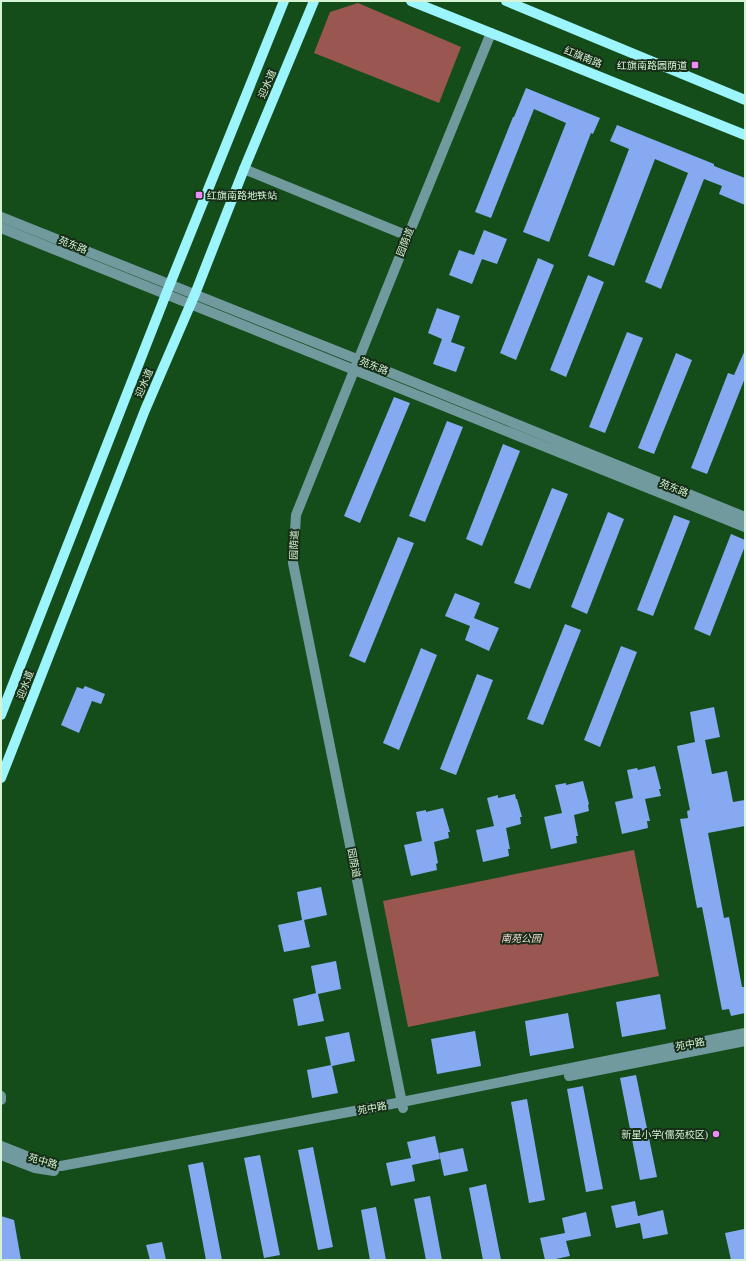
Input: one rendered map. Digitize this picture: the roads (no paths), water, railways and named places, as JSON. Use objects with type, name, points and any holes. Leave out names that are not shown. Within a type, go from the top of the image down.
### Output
[{"type":"main road","name":"迎水道","points":[[1,715],[166,294],[284,1]]},
{"type":"main road","name":"迎水道","points":[[1,778],[4,759],[145,410],[195,294],[244,169],[314,1]]},
{"type":"main road","name":"红旗南路","points":[[411,1],[745,135]]},
{"type":"main road","points":[[506,1],[745,100]]},
{"type":"street","name":"园荫道","points":[[403,1105],[293,563],[296,515],[491,33]]},
{"type":"street","points":[[244,169],[408,236]]},
{"type":"street","name":"苑东路","points":[[1,217],[359,360],[745,517]]},
{"type":"street","name":"苑东路","points":[[1,228],[745,527]]},
{"type":"street","name":"苑中路","points":[[1,1155],[35,1168],[47,1171],[62,1172],[403,1105],[745,1033]]},
{"type":"street","name":"苑中路","points":[[1,1146],[51,1166],[61,1166],[403,1105],[745,1041]]},
{"type":"place","name":"红旗南路园荫道","points":[[695,65]]},
{"type":"place","name":"红旗南路地铁站","points":[[199,195]]},
{"type":"place","name":"新星小学(儒苑校区)","points":[[716,1134]]},
{"type":"park label","name":"南苑公园","points":[[521,938]]}]
